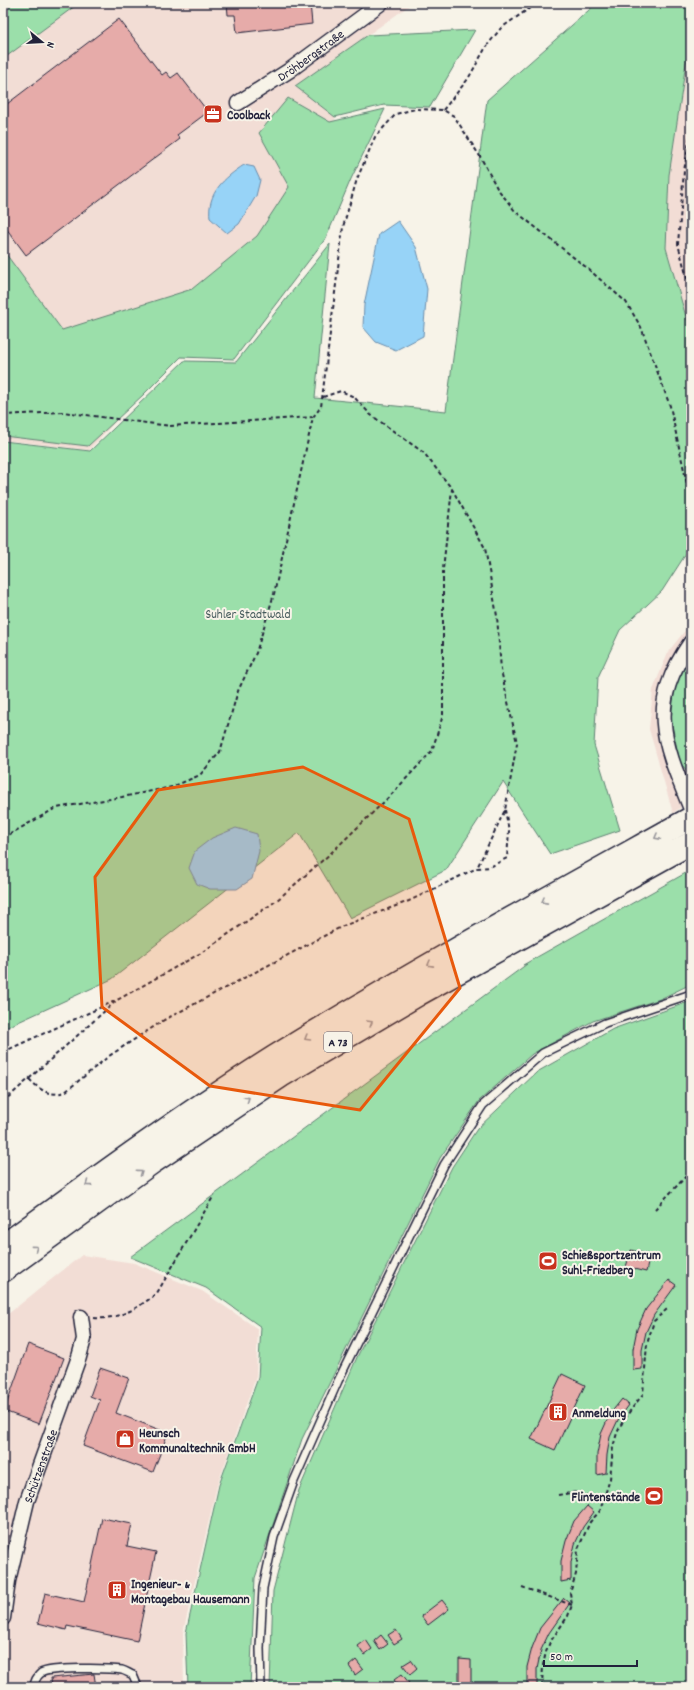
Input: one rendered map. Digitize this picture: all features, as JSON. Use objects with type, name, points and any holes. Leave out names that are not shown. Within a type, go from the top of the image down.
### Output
[{"type":"highway","name":"A 73","points":[[3,1246],[143,1145],[273,1058],[412,974],[691,818]]},
{"type":"highway","name":"A 73","points":[[3,1271],[153,1162],[281,1076],[419,994],[691,843]]},
{"type":"street","name":"Dröhbergstraße","points":[[238,103],[290,70],[381,3]]},
{"type":"street","points":[[691,642],[679,660],[671,676],[665,695],[663,713],[664,733],[674,768],[691,809]]},
{"type":"street","name":"Schützenstraße","points":[[3,1618],[8,1581],[28,1501],[81,1351],[84,1339],[81,1316]]},
{"type":"lane","points":[[261,1687],[260,1648],[263,1588],[274,1537],[294,1481],[338,1381],[444,1164],[483,1105],[543,1053],[605,1024],[691,994]]},
{"type":"lane","points":[[34,1687],[34,1682],[40,1674],[50,1670],[111,1669],[124,1671],[134,1675],[138,1687]]},
{"type":"path","points":[[443,110],[468,79],[486,47],[501,28],[537,3]]},
{"type":"path","points":[[3,838],[56,808],[122,798],[172,787],[200,775],[220,752],[238,691],[256,653],[274,594],[313,417],[321,408],[343,227],[357,179],[375,137],[396,114],[415,109],[443,110],[454,116],[481,158],[497,188],[515,211],[587,268],[626,302],[641,326],[670,406],[691,502]]},
{"type":"path","points":[[691,130],[684,171],[678,244],[691,293]]},
{"type":"path","points":[[323,398],[342,391],[354,397],[371,415],[424,453],[452,488],[485,548],[497,616],[501,670],[517,743],[504,810],[478,868]]},
{"type":"path","points":[[3,415],[63,412],[170,426],[313,417]]},
{"type":"path","points":[[3,1052],[119,999],[201,953],[276,901],[331,853],[389,797],[432,751],[443,716],[443,569],[452,488]]},
{"type":"path","points":[[29,1079],[45,1092],[58,1094],[65,1092],[119,1049],[164,1020],[343,926],[409,901],[478,868],[490,867],[507,858],[509,831],[504,810]]},
{"type":"path","points":[[3,1102],[119,999]]},
{"type":"path","points":[[654,1209],[691,1171]]},
{"type":"path","points":[[81,1316],[103,1318],[125,1313],[143,1305],[157,1293],[213,1197]]},
{"type":"path","points":[[542,1687],[543,1665],[546,1652],[550,1642],[568,1616],[572,1605],[570,1594],[576,1574],[578,1549],[586,1529],[600,1511],[610,1479],[613,1447],[617,1433],[624,1418],[643,1394],[647,1344],[654,1321],[667,1309]]},
{"type":"path","points":[[558,1495],[577,1492],[603,1501]]},
{"type":"path","points":[[522,1587],[572,1605]]},
{"type":"highlighted area","points":[[303,767],[409,819],[460,988],[360,1110],[210,1086],[102,1007],[95,877],[158,790]]},
{"type":"shaded area","points":[[3,3],[413,3],[296,86],[335,117],[330,192],[89,450],[3,440]]},
{"type":"shaded area","points":[[691,46],[691,323],[687,320],[666,248],[669,175],[686,63]]},
{"type":"shaded area","points":[[691,623],[691,800],[673,813],[649,729],[653,690],[668,652]]},
{"type":"shaded area","points":[[82,1255],[134,1263],[202,1291],[258,1329],[256,1377],[217,1486],[183,1633],[184,1687],[3,1687],[3,1318]]},
{"type":"green space","points":[[3,3],[79,3],[3,59]]},
{"type":"green space","name":"Suhler Stadtwald","points":[[597,3],[691,3],[691,46],[686,63],[669,175],[666,248],[687,320],[691,323],[691,546],[662,591],[620,630],[598,677],[594,745],[620,830],[550,854],[503,782],[446,870],[350,918],[299,833],[112,979],[3,1029],[3,441],[90,451],[184,361],[236,362],[330,244],[315,398],[446,411],[487,100]]},
{"type":"green space","points":[[475,30],[430,107],[384,105],[335,117],[295,86],[368,35]]},
{"type":"green space","points":[[288,98],[330,122],[385,109],[351,179],[326,238],[234,359],[181,357],[88,446],[3,436],[3,250],[62,330],[192,289],[257,236],[289,187],[259,133]]},
{"type":"green space","points":[[691,653],[691,775],[680,763],[671,720],[675,684]]},
{"type":"green space","points":[[691,870],[691,984],[660,999],[593,1021],[532,1054],[479,1101],[440,1158],[302,1439],[255,1578],[250,1687],[188,1687],[186,1633],[219,1485],[258,1378],[261,1327],[206,1288],[130,1257],[527,964],[523,965]]},
{"type":"green space","name":"Schießsportzentrum Suhl-Friedberg","points":[[691,1001],[691,1687],[270,1687],[273,1591],[299,1490],[358,1355],[452,1167],[477,1129],[537,1072],[613,1029]]},
{"type":"water","points":[[244,165],[254,167],[260,180],[256,196],[239,224],[227,233],[210,218],[211,201],[218,187],[230,175]]},
{"type":"water","points":[[398,221],[416,247],[427,289],[423,336],[396,350],[376,342],[363,327],[364,305],[379,234]]},
{"type":"water","points":[[236,828],[257,834],[259,851],[252,879],[237,889],[210,889],[197,884],[189,868],[195,851],[212,838]]},
{"type":"building","points":[[227,3],[310,3],[312,24],[237,33],[235,15],[228,15]]},
{"type":"building","points":[[119,19],[162,75],[166,72],[171,78],[178,73],[208,112],[177,135],[180,139],[26,255],[3,224],[3,107]]},
{"type":"building","points":[[631,1250],[650,1255],[646,1272],[626,1267]]},
{"type":"building","points":[[669,1280],[676,1285],[654,1315],[646,1332],[642,1350],[642,1369],[633,1370],[633,1349],[637,1329],[646,1309]]},
{"type":"building","points":[[28,1344],[64,1358],[39,1424],[4,1411]]},
{"type":"building","name":"Heunsch Kommunaltechnik GmbH","points":[[100,1368],[129,1378],[116,1413],[168,1433],[153,1472],[83,1446],[100,1400],[90,1396]]},
{"type":"building","name":"Anmeldung","points":[[562,1374],[585,1385],[555,1450],[531,1439]]},
{"type":"building","points":[[622,1399],[629,1405],[618,1420],[610,1437],[606,1473],[597,1475],[597,1454],[601,1434],[610,1414]]},
{"type":"building","points":[[587,1506],[594,1512],[583,1527],[575,1544],[571,1562],[571,1580],[561,1582],[561,1561],[566,1541],[574,1521]]},
{"type":"building","name":"Ingenieur- & Montagebau Hausemann","points":[[102,1518],[132,1524],[127,1546],[156,1552],[137,1641],[67,1626],[66,1630],[38,1623],[45,1593],[84,1602]]},
{"type":"building","points":[[564,1598],[570,1603],[549,1633],[541,1650],[537,1669],[537,1687],[527,1687],[527,1667],[532,1648],[540,1628]]},
{"type":"building","points":[[442,1600],[449,1609],[428,1625],[421,1616]]},
{"type":"building","points":[[396,1630],[402,1639],[394,1644],[388,1635]]},
{"type":"building","points":[[381,1635],[388,1644],[380,1650],[374,1641]]},
{"type":"building","points":[[366,1640],[372,1649],[364,1655],[358,1646]]},
{"type":"building","points":[[459,1659],[471,1660],[471,1687],[459,1687]]},
{"type":"building","points":[[356,1660],[363,1669],[355,1675],[349,1666]]},
{"type":"building","points":[[411,1660],[417,1668],[410,1674],[403,1665]]},
{"type":"building","points":[[94,1674],[96,1687],[52,1687],[51,1678]]},
{"type":"building","points":[[402,1674],[409,1683],[403,1687],[399,1687],[394,1680]]},
{"type":"place","name":"Coolback","points":[[213,114]]},
{"type":"place","name":"Schießsportzentrum Suhl-Friedberg","points":[[548,1261]]},
{"type":"place","name":"Anmeldung","points":[[558,1412]]},
{"type":"place","name":"Heunsch Kommunaltechnik GmbH","points":[[125,1439]]},
{"type":"place","name":"Flintenstände","points":[[654,1496]]},
{"type":"place","name":"Ingenieur- & Montagebau Hausemann","points":[[117,1590]]}]
